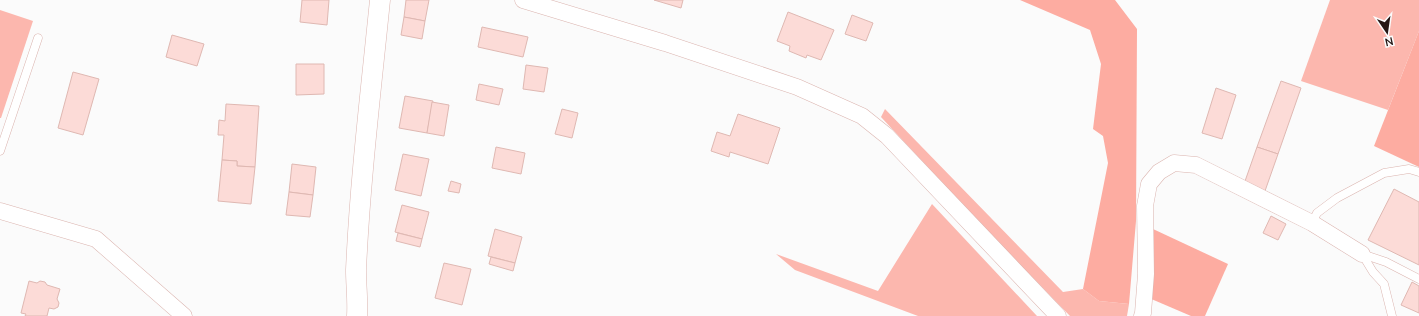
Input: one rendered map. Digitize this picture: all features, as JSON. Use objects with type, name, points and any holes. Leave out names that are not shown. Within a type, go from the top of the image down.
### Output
[{"type":"street","points":[[357,316],[356,272],[360,200],[380,0]]},
{"type":"street","points":[[523,0],[664,43],[797,87],[862,116],[887,136],[1058,316]]},
{"type":"street","points":[[1144,315],[1146,274],[1145,206],[1149,184],[1159,172],[1174,163],[1196,165],[1312,223],[1362,254]]},
{"type":"street","points":[[0,210],[96,240],[184,316]]},
{"type":"lane","points":[[0,151],[38,38]]},
{"type":"lane","points":[[1312,223],[1317,213],[1337,198],[1384,173],[1409,169],[1419,172]]},
{"type":"lane","points":[[1362,254],[1386,262],[1419,279]]},
{"type":"lane","points":[[1362,254],[1373,272],[1384,284],[1392,316]]},
{"type":"shaded area","points":[[1020,0],[1115,0],[1137,29],[1136,221],[1129,304],[1099,301],[1083,289],[1108,163],[1103,136],[1093,129],[1101,64],[1090,30]]},
{"type":"shaded area","points":[[1330,0],[1419,0],[1419,31],[1388,110],[1301,81]]},
{"type":"shaded area","points":[[0,10],[33,21],[1,118],[0,118]]},
{"type":"shaded area","points":[[1419,31],[1419,167],[1374,146]]},
{"type":"shaded area","points":[[885,109],[1063,292],[1083,289],[1099,301],[1129,304],[1127,316],[1070,316],[986,230],[881,117]]},
{"type":"shaded area","points":[[932,204],[1037,316],[918,316],[795,270],[776,254],[878,291]]},
{"type":"shaded area","points":[[1153,229],[1228,264],[1205,316],[1191,316],[1149,298]]},
{"type":"building","points":[[302,0],[329,0],[327,25],[300,22]]},
{"type":"building","points":[[406,0],[429,0],[425,21],[404,17]]},
{"type":"building","points":[[654,0],[683,0],[681,8]]},
{"type":"building","points":[[788,12],[834,30],[821,60],[807,55],[806,58],[789,51],[790,46],[777,41]]},
{"type":"building","points":[[852,15],[873,23],[866,41],[845,34]]},
{"type":"building","points":[[404,17],[425,21],[422,39],[401,35]]},
{"type":"building","points":[[482,27],[528,37],[523,57],[478,47]]},
{"type":"building","points":[[172,35],[204,44],[197,66],[166,57]]},
{"type":"building","points":[[296,64],[324,64],[324,94],[296,95]]},
{"type":"building","points":[[526,65],[548,68],[544,92],[523,89]]},
{"type":"building","points":[[73,72],[99,79],[83,135],[58,128]]},
{"type":"building","points":[[1281,81],[1301,88],[1278,154],[1257,147]]},
{"type":"building","points":[[479,84],[503,89],[499,105],[476,100]]},
{"type":"building","points":[[1216,88],[1236,95],[1222,139],[1202,133]]},
{"type":"building","points":[[405,96],[433,101],[427,133],[399,128]]},
{"type":"building","points":[[432,102],[449,105],[444,136],[427,133]]},
{"type":"building","points":[[226,104],[259,106],[255,167],[237,166],[237,161],[222,160],[224,135],[218,135],[219,120],[225,121]]},
{"type":"building","points":[[562,109],[578,113],[572,138],[555,134]]},
{"type":"building","points":[[738,114],[780,128],[768,164],[730,152],[729,157],[711,151],[717,132],[730,136]]},
{"type":"building","points":[[496,147],[525,153],[521,174],[492,168]]},
{"type":"building","points":[[1257,147],[1278,154],[1265,191],[1244,184]]},
{"type":"building","points":[[403,154],[429,159],[421,196],[395,190]]},
{"type":"building","points":[[222,160],[237,161],[237,166],[255,167],[251,204],[218,201]]},
{"type":"building","points":[[292,164],[316,167],[313,195],[289,192]]},
{"type":"building","points":[[451,181],[461,184],[459,193],[448,191]]},
{"type":"building","points":[[1394,189],[1419,202],[1419,265],[1368,240]]},
{"type":"building","points":[[289,192],[313,195],[310,217],[286,215]]},
{"type":"building","points":[[402,205],[429,212],[422,239],[395,232]]},
{"type":"building","points":[[1271,216],[1286,224],[1278,240],[1263,233]]},
{"type":"building","points":[[495,229],[522,237],[515,263],[488,256]]},
{"type":"building","points":[[398,233],[422,239],[420,247],[396,241]]},
{"type":"building","points":[[491,257],[515,263],[513,271],[489,264]]},
{"type":"building","points":[[444,263],[471,269],[462,305],[435,298]]},
{"type":"building","points":[[29,281],[37,283],[40,281],[45,282],[47,285],[60,289],[57,299],[59,303],[58,307],[54,309],[49,308],[47,316],[25,316],[26,314],[21,313]]},
{"type":"building","points":[[1412,282],[1419,286],[1419,313],[1401,305]]}]
